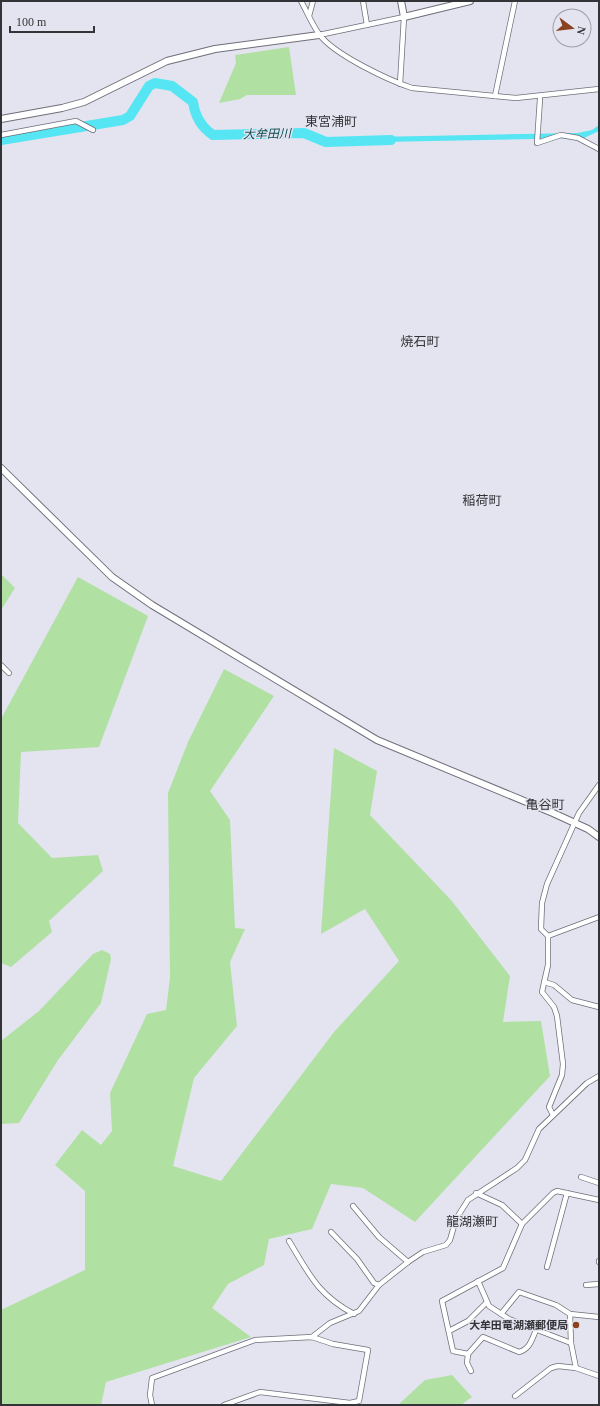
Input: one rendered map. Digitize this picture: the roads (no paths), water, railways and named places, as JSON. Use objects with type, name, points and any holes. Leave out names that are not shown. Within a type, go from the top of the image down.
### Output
[{"type":"street","points":[[301,1],[319,35],[344,56],[400,84],[412,88],[516,98],[599,89]]},
{"type":"street","points":[[309,16],[313,1]]},
{"type":"street","points":[[363,1],[367,25]]},
{"type":"street","points":[[400,84],[404,17],[401,1]]},
{"type":"street","points":[[1,119],[62,108],[84,102],[167,61],[215,49],[319,35],[470,1]]},
{"type":"street","points":[[496,96],[515,1]]},
{"type":"street","points":[[540,99],[537,143],[560,135],[578,138],[599,149]]},
{"type":"street","points":[[1,134],[76,121],[93,130]]},
{"type":"street","points":[[1,468],[112,577],[152,604],[377,740],[575,822],[599,837]]},
{"type":"street","points":[[1,665],[9,673]]},
{"type":"street","points":[[553,1115],[549,1107],[562,1076],[563,1064],[557,1016],[554,1007],[542,992],[548,965],[548,936],[541,929],[542,903],[547,884],[575,822],[599,785]]},
{"type":"street","points":[[548,936],[599,917]]},
{"type":"street","points":[[544,982],[554,985],[572,1000],[599,1007]]},
{"type":"street","points":[[312,1337],[330,1323],[359,1311],[379,1285],[408,1262],[423,1252],[446,1245],[450,1240],[456,1219],[468,1200],[476,1193],[518,1168],[525,1160],[540,1130],[553,1115],[587,1083],[599,1076]]},
{"type":"street","points":[[581,1177],[599,1183]]},
{"type":"street","points":[[468,1354],[453,1351],[442,1301],[503,1268],[522,1224],[553,1193],[557,1191],[599,1200]]},
{"type":"street","points":[[476,1193],[502,1205],[522,1224]]},
{"type":"street","points":[[547,1267],[567,1193]]},
{"type":"street","points":[[352,1206],[379,1237],[408,1262]]},
{"type":"street","points":[[331,1232],[357,1259],[374,1282],[379,1285]]},
{"type":"street","points":[[288,1241],[315,1283],[332,1302],[354,1314]]},
{"type":"street","points":[[478,1281],[486,1303],[501,1314],[536,1330],[571,1343]]},
{"type":"street","points":[[586,1285],[599,1284]]},
{"type":"street","points":[[501,1314],[519,1292],[556,1305],[570,1314],[599,1317]]},
{"type":"street","points":[[449,1331],[468,1321],[486,1303]]},
{"type":"street","points":[[570,1314],[571,1343],[576,1368]]},
{"type":"street","points":[[471,1371],[467,1363],[468,1354],[483,1337],[518,1352],[524,1351],[528,1347],[536,1330]]},
{"type":"street","points":[[152,1405],[150,1395],[152,1378],[255,1340],[312,1337],[333,1344],[368,1350],[359,1401],[350,1403],[260,1392],[224,1405]]},
{"type":"street","points":[[515,1396],[551,1368],[558,1366],[576,1368],[599,1376]]},
{"type":"water","points":[[599,125],[599,131],[584,138],[382,142],[373,137],[578,133],[592,130]]},
{"type":"waterway","name":"大牟田川","points":[[1,140],[123,120],[130,116],[149,86],[155,83],[172,86],[193,102],[199,121],[213,135],[304,133],[326,142],[391,140]]},
{"type":"place","name":"大牟田竜湖瀬郵便局","points":[[576,1325]]},
{"type":"district","name":"東宮浦町","points":[[331,121]]},
{"type":"district","name":"焼石町","points":[[420,341]]},
{"type":"district","name":"稲荷町","points":[[482,500]]},
{"type":"district","name":"亀谷町","points":[[545,804]]},
{"type":"district","name":"龍湖瀬町","points":[[472,1221]]}]
